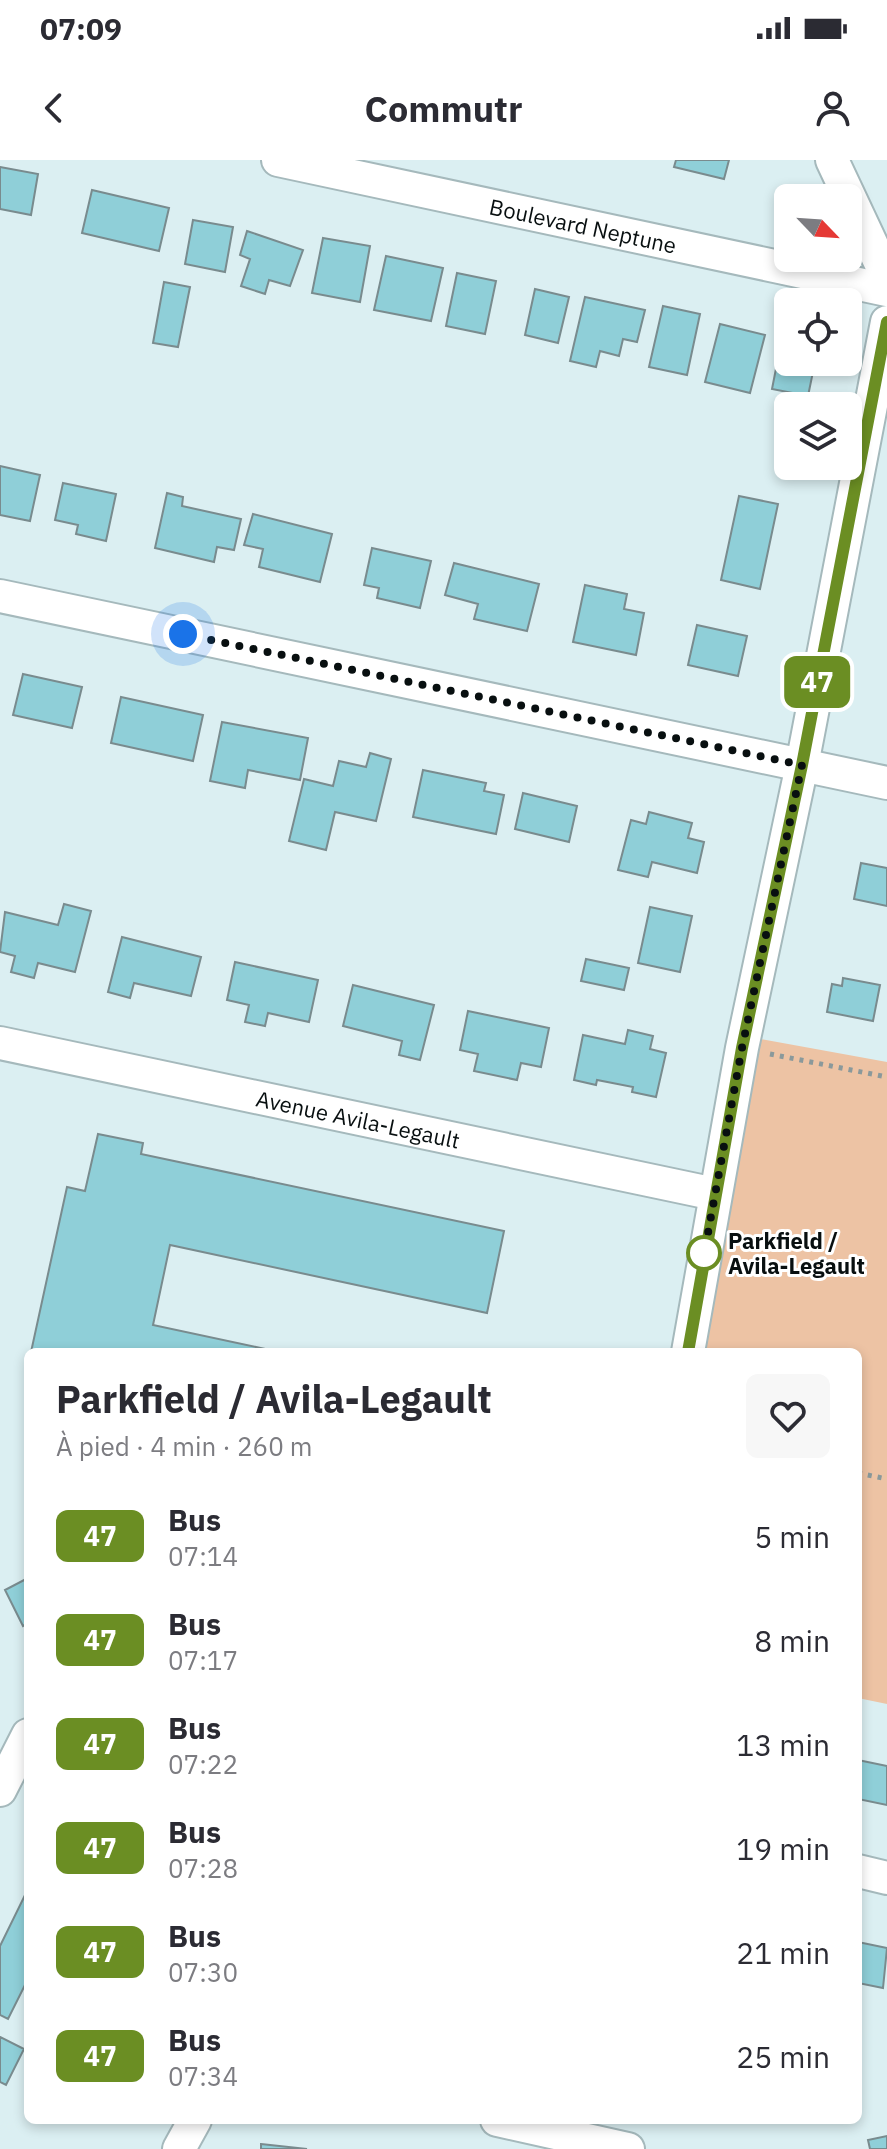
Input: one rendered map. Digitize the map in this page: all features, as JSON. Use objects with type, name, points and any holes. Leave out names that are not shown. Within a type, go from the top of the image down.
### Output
[{"type":"street","name":"Boulevard Neptune","points":[[278,160],[887,290]]},
{"type":"street","points":[[832,160],[887,277]]},
{"type":"street","points":[[689,1348],[715,1194],[887,322]]},
{"type":"street","points":[[0,596],[887,783]]},
{"type":"street","name":"Avenue Avila-Legault","points":[[4,1054],[715,1194]]},
{"type":"street","points":[[0,1790],[24,1743]]},
{"type":"street","points":[[862,1872],[887,1878]]},
{"type":"street","points":[[179,2149],[193,2124]]},
{"type":"street","points":[[518,2129],[628,2149]]},
{"type":"path","points":[[764,1053],[887,1077]]},
{"type":"path","points":[[862,1474],[887,1479]]},
{"type":"shaded area","points":[[744,1036],[887,1062],[887,1704],[862,1699],[862,1348],[681,1348]]},
{"type":"building","points":[[676,160],[729,160],[724,179],[674,167]]},
{"type":"building","points":[[0,167],[38,174],[31,215],[0,209]]},
{"type":"building","points":[[92,190],[169,208],[159,251],[82,233]]},
{"type":"building","points":[[193,220],[233,227],[225,272],[185,264]]},
{"type":"building","points":[[247,231],[303,250],[290,286],[269,280],[265,294],[241,286],[250,259],[240,255]]},
{"type":"building","points":[[323,238],[370,246],[360,302],[312,293]]},
{"type":"building","points":[[386,256],[443,268],[431,321],[374,310]]},
{"type":"building","points":[[457,273],[496,281],[485,334],[446,326]]},
{"type":"building","points":[[164,282],[190,287],[178,347],[153,343]]},
{"type":"building","points":[[535,289],[569,297],[558,343],[525,335]]},
{"type":"building","points":[[585,297],[645,310],[637,342],[623,339],[619,356],[600,351],[596,367],[570,361]]},
{"type":"building","points":[[663,306],[700,314],[687,375],[649,367]]},
{"type":"building","points":[[720,324],[765,335],[750,393],[705,382]]},
{"type":"building","points":[[775,376],[812,376],[809,392],[772,389]]},
{"type":"building","points":[[0,466],[40,475],[30,521],[0,515]]},
{"type":"building","points":[[63,483],[116,494],[106,541],[76,534],[78,525],[55,520]]},
{"type":"building","points":[[167,493],[183,497],[182,506],[241,519],[234,550],[217,547],[214,562],[155,548]]},
{"type":"building","points":[[739,496],[778,504],[760,589],[721,580]]},
{"type":"building","points":[[253,514],[332,534],[320,582],[259,567],[263,549],[244,545]]},
{"type":"building","points":[[372,548],[431,561],[420,608],[377,598],[379,588],[364,585]]},
{"type":"building","points":[[454,563],[539,584],[527,631],[474,619],[478,604],[445,595]]},
{"type":"building","points":[[585,585],[627,594],[624,609],[644,613],[636,655],[573,642]]},
{"type":"building","points":[[697,625],[747,636],[738,676],[688,665]]},
{"type":"building","points":[[23,674],[82,687],[72,728],[13,715]]},
{"type":"building","points":[[121,697],[203,715],[193,761],[111,743]]},
{"type":"building","points":[[222,722],[308,738],[300,780],[248,770],[245,788],[210,781]]},
{"type":"building","points":[[370,753],[391,759],[376,821],[335,812],[326,850],[289,841],[304,779],[333,786],[339,761],[366,767]]},
{"type":"building","points":[[423,770],[486,783],[484,791],[504,795],[496,834],[413,817]]},
{"type":"building","points":[[523,793],[577,806],[569,842],[515,829]]},
{"type":"building","points":[[649,812],[692,823],[688,838],[704,842],[697,873],[652,862],[648,877],[618,870],[631,820],[646,824]]},
{"type":"building","points":[[861,863],[887,868],[887,906],[854,899]]},
{"type":"building","points":[[64,904],[91,911],[75,972],[38,963],[34,978],[11,972],[15,956],[0,952],[5,912],[58,925]]},
{"type":"building","points":[[650,907],[692,916],[680,972],[638,963]]},
{"type":"building","points":[[122,937],[201,957],[191,996],[134,983],[130,998],[108,992]]},
{"type":"building","points":[[586,959],[629,968],[624,990],[581,981]]},
{"type":"building","points":[[235,962],[318,980],[309,1022],[268,1013],[265,1026],[245,1022],[249,1005],[227,1000]]},
{"type":"building","points":[[843,978],[880,985],[873,1021],[827,1012],[832,984],[842,986]]},
{"type":"building","points":[[353,985],[434,1005],[420,1060],[399,1055],[402,1041],[343,1026]]},
{"type":"building","points":[[468,1011],[549,1028],[541,1067],[521,1063],[517,1080],[474,1071],[478,1054],[460,1050]]},
{"type":"building","points":[[628,1030],[653,1036],[650,1049],[666,1053],[656,1097],[632,1092],[633,1087],[597,1080],[596,1085],[574,1080],[583,1035],[625,1044]]},
{"type":"building","points":[[98,1134],[143,1143],[141,1154],[504,1231],[487,1313],[170,1245],[153,1325],[260,1348],[32,1348],[67,1187],[85,1191]]},
{"type":"building","points":[[24,1580],[23,1626],[5,1590]]},
{"type":"building","points":[[862,1761],[887,1766],[887,1805],[862,1800]]},
{"type":"building","points":[[24,1897],[24,1987],[8,2019],[0,2015],[0,1946]]},
{"type":"building","points":[[862,1943],[887,1948],[883,1988],[862,1984]]},
{"type":"building","points":[[0,2037],[24,2049],[6,2085],[0,2082]]},
{"type":"building","points":[[887,2136],[887,2149],[870,2149],[868,2140]]},
{"type":"building","points":[[261,2144],[307,2149],[261,2149]]},
{"type":"bus line","name":"47","points":[[689,1348],[742,1048],[802,765],[887,322]]},
{"type":"place","name":"Parkfield / Avila-Legault","points":[[704,1253]]},
{"type":"route","points":[[183,634],[802,765],[742,1048],[703,1260],[704,1253]]}]
